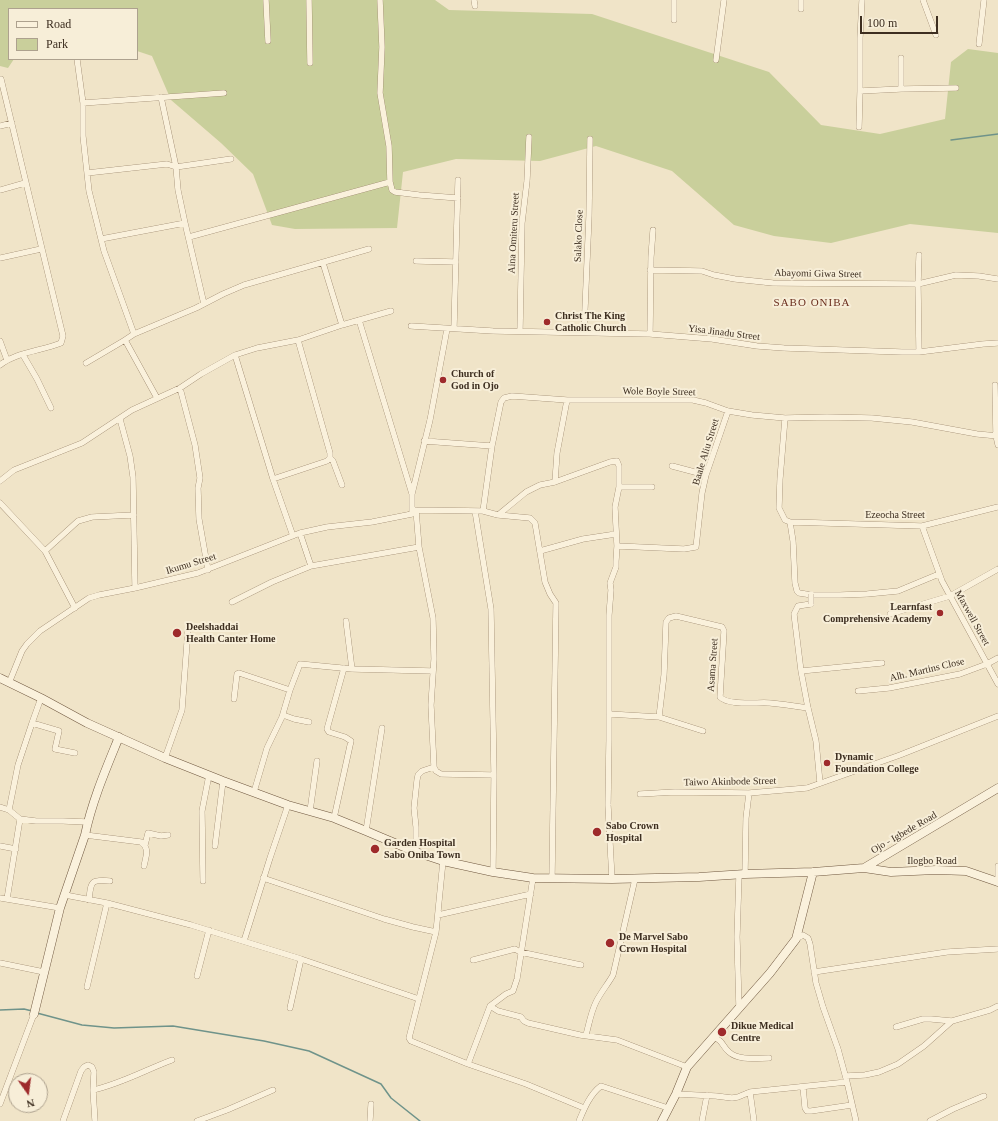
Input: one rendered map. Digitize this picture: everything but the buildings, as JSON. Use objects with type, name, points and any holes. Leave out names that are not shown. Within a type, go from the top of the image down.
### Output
[{"type":"main road","name":"Ojo - Igbede Road","points":[[0,678],[87,723],[165,758],[223,781],[288,805],[334,818],[443,862],[533,878],[635,879],[813,872],[864,868],[998,788]]},
{"type":"main road","points":[[34,1014],[60,908],[85,835],[100,784],[119,737]]},
{"type":"main road","name":"Ilogbo Road","points":[[864,868],[891,872],[936,870],[966,872],[998,882]]},
{"type":"main road","points":[[662,1121],[676,1094],[687,1067],[770,973],[796,939],[813,872]]},
{"type":"street","points":[[266,0],[268,41]]},
{"type":"street","points":[[309,0],[310,64]]},
{"type":"street","points":[[380,0],[382,48],[380,93],[389,146],[390,182],[392,190],[395,192],[419,196],[458,198]]},
{"type":"street","points":[[674,0],[674,20]]},
{"type":"street","points":[[716,60],[724,0]]},
{"type":"street","points":[[800,0],[800,9]]},
{"type":"street","points":[[859,127],[862,0]]},
{"type":"street","points":[[923,0],[936,35]]},
{"type":"street","points":[[979,44],[984,0]]},
{"type":"street","points":[[901,89],[902,58]]},
{"type":"street","points":[[77,60],[83,103],[83,136],[89,191],[104,251],[134,334]]},
{"type":"street","points":[[0,79],[63,336],[61,343],[7,360],[0,365]]},
{"type":"street","points":[[860,91],[956,88]]},
{"type":"street","points":[[83,103],[224,93]]},
{"type":"street","points":[[161,97],[176,166],[178,190],[204,304]]},
{"type":"street","points":[[0,126],[12,123]]},
{"type":"street","name":"Aina Omiteru Street","points":[[520,331],[522,223],[527,181],[529,137]]},
{"type":"street","name":"Salako Close","points":[[584,332],[589,216],[590,140]]},
{"type":"street","points":[[87,173],[167,164],[176,166],[231,159]]},
{"type":"street","points":[[454,328],[458,180]]},
{"type":"street","points":[[0,190],[25,182]]},
{"type":"street","points":[[188,237],[390,182]]},
{"type":"street","points":[[101,239],[185,223]]},
{"type":"street","points":[[650,334],[650,270],[653,230]]},
{"type":"street","points":[[0,258],[41,249]]},
{"type":"street","points":[[86,363],[134,334],[244,285],[369,250]]},
{"type":"street","points":[[919,255],[919,352]]},
{"type":"street","points":[[416,261],[456,262]]},
{"type":"street","points":[[323,263],[342,325]]},
{"type":"street","name":"Abayomi Giwa Street","points":[[650,270],[702,271],[735,279],[773,283],[918,284],[956,276],[979,276],[998,279]]},
{"type":"street","points":[[0,481],[14,470],[82,443],[132,410],[180,388],[201,374],[235,355],[257,348],[298,340],[342,325],[391,311]]},
{"type":"street","points":[[359,320],[412,494],[419,546],[433,618],[433,671],[431,705],[434,767],[436,771],[441,774],[494,775]]},
{"type":"street","name":"Yisa Jinadu Street","points":[[411,326],[447,329],[650,334],[712,339],[757,346],[784,348],[902,352],[919,352],[998,343]]},
{"type":"street","points":[[412,494],[430,420],[447,329]]},
{"type":"street","points":[[125,340],[157,398]]},
{"type":"street","points":[[298,340],[330,453],[330,458],[333,461],[342,485]]},
{"type":"street","points":[[0,341],[7,360]]},
{"type":"street","points":[[23,355],[52,408]]},
{"type":"street","points":[[235,355],[273,478],[293,536]]},
{"type":"street","points":[[995,385],[998,445]]},
{"type":"street","points":[[180,388],[196,451],[200,478],[198,488],[199,519],[208,570]]},
{"type":"street","name":"Wole Boyle Street","points":[[483,511],[500,402],[504,398],[512,396],[567,400],[693,400],[728,411],[752,415],[785,418],[872,418],[912,422],[977,434],[997,436]]},
{"type":"street","points":[[555,482],[557,453],[567,400]]},
{"type":"street","name":"Baale Aliu Street","points":[[617,546],[684,549],[696,547],[702,493],[706,475],[728,411]]},
{"type":"street","points":[[785,418],[779,508],[785,520],[790,522],[797,591],[799,593],[812,595],[867,594],[898,591],[941,577]]},
{"type":"street","points":[[120,419],[134,477],[135,588]]},
{"type":"street","points":[[424,441],[492,446]]},
{"type":"street","points":[[273,478],[327,461],[330,458]]},
{"type":"street","points":[[498,515],[526,492],[540,485],[555,482],[610,462],[617,461],[619,466],[619,487],[616,507],[616,567],[610,583],[611,590],[608,615],[608,805],[612,879]]},
{"type":"street","points":[[672,466],[706,475]]},
{"type":"street","points":[[619,487],[652,487]]},
{"type":"street","points":[[0,503],[45,552],[75,608]]},
{"type":"street","name":"Ezeocha Street","points":[[790,522],[922,526],[998,508]]},
{"type":"street","points":[[475,511],[490,608],[494,775],[493,872]]},
{"type":"street","name":"Ikumu Street","points":[[9,683],[27,644],[40,631],[89,598],[198,574],[300,533],[327,527],[372,522],[414,512],[483,511],[498,515],[530,518],[533,520],[535,522],[540,551]]},
{"type":"street","points":[[45,552],[78,521],[92,517],[134,515]]},
{"type":"street","name":"Maxwell Street","points":[[922,526],[941,577],[950,596],[998,684]]},
{"type":"street","points":[[300,533],[311,566]]},
{"type":"street","points":[[552,878],[556,603],[545,582],[540,551],[583,539],[616,534]]},
{"type":"street","points":[[232,602],[272,582],[311,566],[419,546]]},
{"type":"street","points":[[890,614],[950,596],[998,569]]},
{"type":"street","points":[[812,595],[811,604],[798,606],[794,614],[801,671],[816,741],[820,784]]},
{"type":"street","name":"Asama Street","points":[[659,717],[664,675],[666,622],[669,618],[676,616],[722,627],[724,631],[720,697],[722,700],[742,703],[770,703],[808,708]]},
{"type":"street","points":[[346,621],[352,669]]},
{"type":"street","points":[[165,758],[182,710],[188,629]]},
{"type":"street","name":"Alh. Martins Close","points":[[858,691],[889,688],[960,674],[987,664],[998,658]]},
{"type":"street","points":[[801,671],[882,663]]},
{"type":"street","points":[[254,792],[267,748],[283,715],[290,690],[300,664],[352,669],[433,671]]},
{"type":"street","points":[[334,818],[352,741],[345,736],[329,732],[327,729],[344,668]]},
{"type":"street","points":[[234,698],[237,674],[239,673],[290,690]]},
{"type":"street","points":[[9,810],[18,765],[41,698]]},
{"type":"street","points":[[609,714],[659,717],[703,731]]},
{"type":"street","points":[[283,715],[309,722]]},
{"type":"street","name":"Taiwo Akinbode Street","points":[[640,794],[675,792],[749,793],[807,788],[900,755],[998,716]]},
{"type":"street","points":[[32,723],[59,731],[55,749],[75,752]]},
{"type":"street","points":[[366,830],[382,728]]},
{"type":"street","points":[[310,811],[317,761]]},
{"type":"street","points":[[416,852],[414,808],[418,775],[422,771],[434,767]]},
{"type":"street","points":[[203,881],[202,811],[209,775]]},
{"type":"street","points":[[215,846],[223,781]]},
{"type":"street","points":[[739,1008],[738,937],[749,793]]},
{"type":"street","points":[[244,941],[263,878],[288,805]]},
{"type":"street","points":[[0,807],[9,810],[20,819],[36,822],[88,822]]},
{"type":"street","points":[[7,899],[20,819]]},
{"type":"street","points":[[144,866],[147,849],[145,845],[148,833],[162,836],[168,835]]},
{"type":"street","points":[[85,835],[140,842],[145,845]]},
{"type":"street","points":[[0,846],[16,849]]},
{"type":"street","points":[[443,862],[436,932],[409,1038],[411,1041],[468,1064],[526,1084],[584,1108]]},
{"type":"street","points":[[998,866],[998,882]]},
{"type":"street","points":[[263,878],[384,919],[436,932]]},
{"type":"street","points":[[468,1064],[490,1006],[506,994],[513,991],[517,979],[520,952],[533,878]]},
{"type":"street","points":[[586,1035],[595,1003],[613,975],[635,879]]},
{"type":"street","points":[[89,900],[92,883],[97,881],[110,881]]},
{"type":"street","points":[[438,915],[530,894]]},
{"type":"street","points":[[65,895],[107,903],[209,930],[419,999]]},
{"type":"street","points":[[0,898],[60,908]]},
{"type":"street","points":[[87,987],[107,903]]},
{"type":"street","points":[[197,976],[209,930]]},
{"type":"street","points":[[796,939],[802,936],[808,938],[810,944],[816,983],[838,1049],[856,1121]]},
{"type":"street","points":[[473,960],[515,949],[520,952],[581,965]]},
{"type":"street","points":[[814,972],[947,952],[998,949]]},
{"type":"street","points":[[290,1008],[301,959]]},
{"type":"street","points":[[0,963],[44,972]]},
{"type":"street","points":[[490,1006],[498,1011],[521,1017],[528,1023],[617,1040],[687,1067]]},
{"type":"street","points":[[896,1027],[931,1019],[952,1021],[990,1010],[998,1006]]},
{"type":"street","points":[[0,1104],[34,1014]]},
{"type":"street","points":[[676,1094],[732,1098],[750,1092],[803,1087],[879,1072],[898,1064],[924,1046],[952,1021]]},
{"type":"street","points":[[713,1037],[720,1040],[724,1047],[733,1056],[740,1058],[770,1058]]},
{"type":"street","points":[[93,1090],[123,1082],[172,1060]]},
{"type":"street","points":[[63,1121],[81,1071],[88,1065],[92,1067],[94,1072],[93,1090],[95,1121]]},
{"type":"street","points":[[579,1121],[584,1108],[597,1088],[601,1086],[668,1108]]},
{"type":"street","points":[[803,1087],[805,1108],[807,1111],[852,1105]]},
{"type":"street","points":[[197,1121],[273,1090]]},
{"type":"street","points":[[750,1092],[754,1121]]},
{"type":"street","points":[[702,1121],[707,1096]]},
{"type":"street","points":[[930,1121],[953,1109],[984,1096]]},
{"type":"street","points":[[370,1121],[371,1104]]},
{"type":"green space","points":[[0,0],[435,0],[449,10],[592,14],[769,72],[821,125],[880,134],[945,119],[951,62],[968,49],[998,53],[998,233],[910,224],[831,243],[774,236],[734,225],[672,171],[596,146],[540,161],[456,159],[403,172],[397,228],[295,229],[272,225],[253,174],[221,143],[171,100],[152,56],[138,51],[138,8],[8,8],[8,60],[13,60],[8,68],[0,66]]},
{"type":"waterway","points":[[951,140],[998,134]]},
{"type":"waterway","points":[[0,1010],[24,1009],[32,1011]]},
{"type":"waterway","points":[[37,1013],[82,1025],[114,1028],[173,1026],[264,1041],[309,1051],[381,1084],[391,1098],[420,1121]]},
{"type":"place","name":"Christ The King Catholic Church","points":[[547,322]]},
{"type":"place","name":"Church of God in Ojo","points":[[443,380]]},
{"type":"place","name":"Learnfast Comprehensive Academy","points":[[940,613]]},
{"type":"place","name":"Deelshaddai Health Canter Home","points":[[177,633]]},
{"type":"place","name":"Dynamic Foundation College","points":[[827,763]]},
{"type":"place","name":"Sabo Crown Hospital","points":[[597,832]]},
{"type":"place","name":"Garden Hospital Sabo Oniba Town","points":[[375,849]]},
{"type":"place","name":"De Marvel Sabo Crown Hospital","points":[[610,943]]},
{"type":"place","name":"Dikue Medical Centre","points":[[722,1032]]},
{"type":"district","name":"SABO ONIBA","points":[[812,303]]}]
